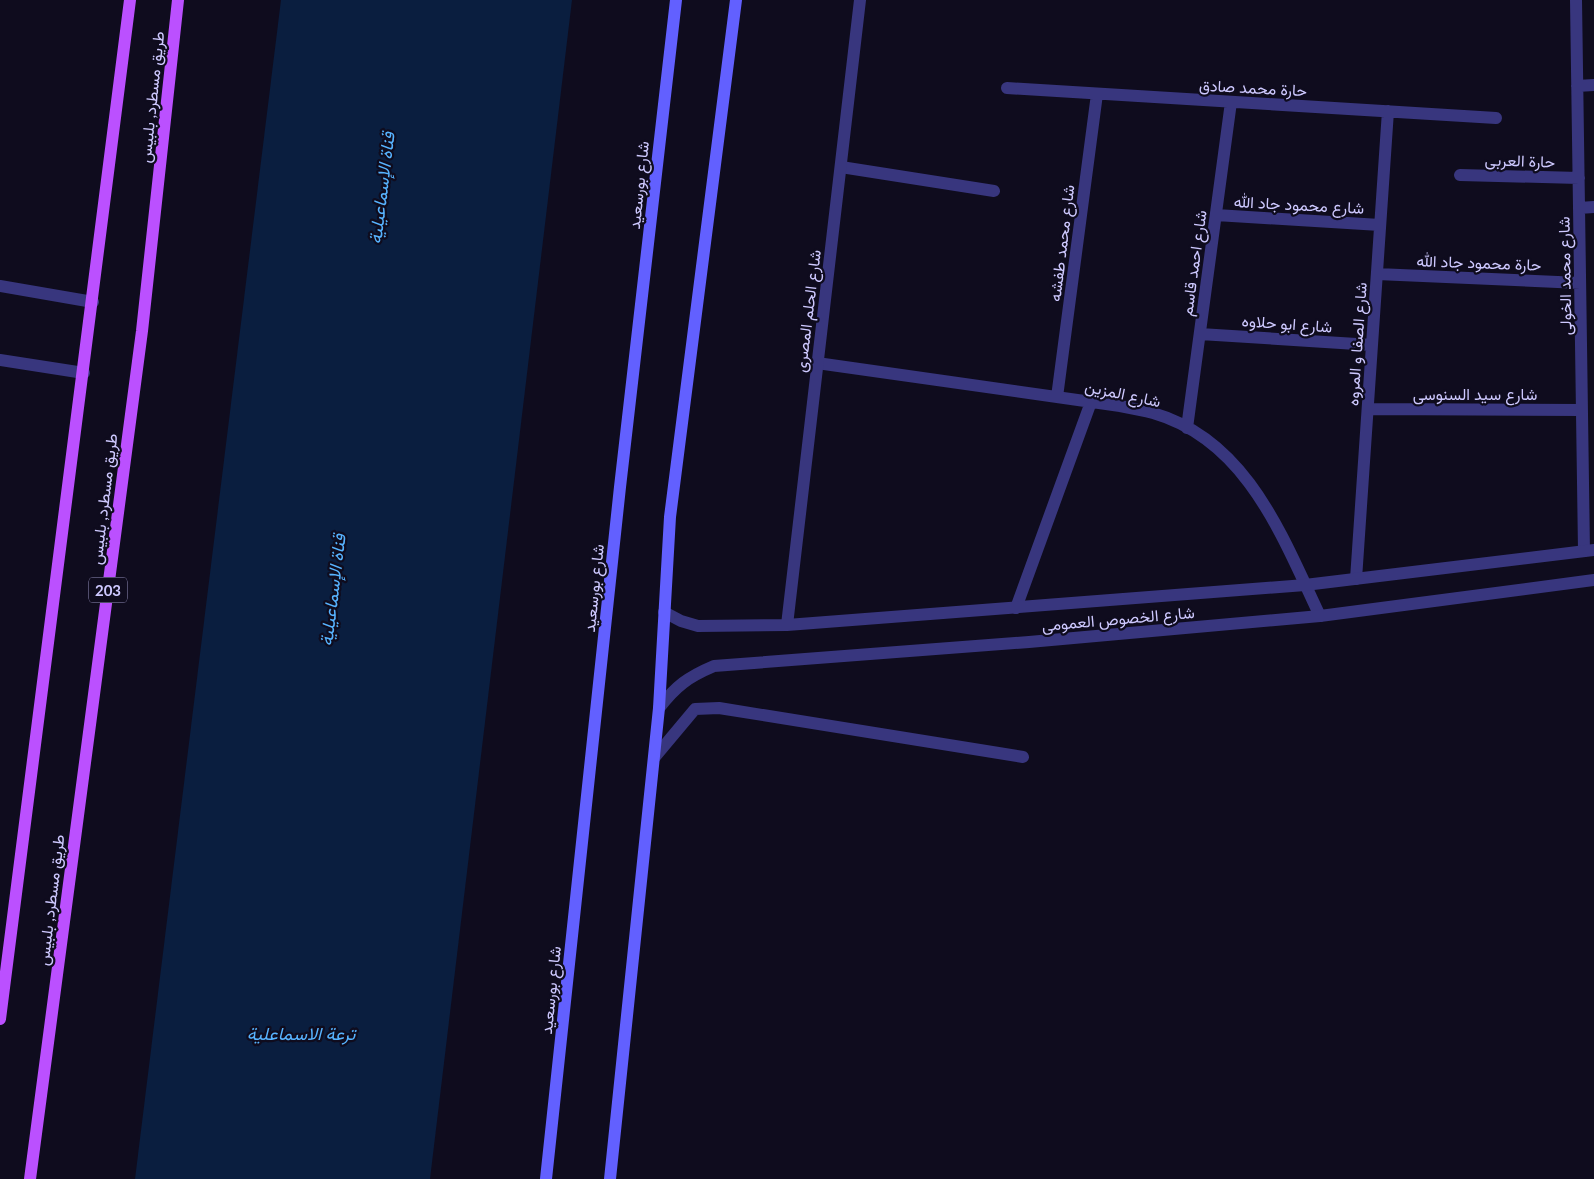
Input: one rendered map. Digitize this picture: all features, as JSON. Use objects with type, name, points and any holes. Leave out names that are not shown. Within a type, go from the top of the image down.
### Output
[{"type":"main road","name":"طريق مسطرد, بلبيس","points":[[0,1019],[84,373],[130,0]]},
{"type":"main road","name":"طريق مسطرد, بلبيس","points":[[30,1179],[142,331],[178,0]]},
{"type":"main road","name":"شارع بورسعيد","points":[[546,1179],[620,487],[676,0]]},
{"type":"main road","points":[[610,1179],[659,708],[664,612],[675,478],[736,0]]},
{"type":"street","name":"شارع الحلم المصرى","points":[[787,625],[860,0]]},
{"type":"street","name":"شارع محمد الخولى","points":[[1576,0],[1580,283],[1588,341],[1582,410],[1589,550]]},
{"type":"street","points":[[1577,86],[1594,86]]},
{"type":"street","name":"حارة محمد صادق","points":[[1008,88],[1496,118]]},
{"type":"street","name":"شارع محمد طفشه","points":[[1057,397],[1096,94]]},
{"type":"street","name":"شارع احمد قاسم","points":[[1187,428],[1231,102]]},
{"type":"street","name":"شارع الصفا و المروه","points":[[1356,579],[1388,112]]},
{"type":"street","points":[[841,167],[994,191]]},
{"type":"street","name":"حارة العربى","points":[[1460,175],[1579,178]]},
{"type":"street","points":[[1579,208],[1594,208]]},
{"type":"street","name":"شارع محمود جاد الله","points":[[1216,215],[1380,225]]},
{"type":"street","name":"حارة محمود جاد الله","points":[[1377,274],[1580,283]]},
{"type":"street","points":[[0,286],[93,302]]},
{"type":"street","name":"شارع ابو حلاوه","points":[[1200,334],[1372,346]]},
{"type":"street","points":[[0,360],[84,373]]},
{"type":"street","name":"شارع المزين","points":[[818,363],[1057,397],[1154,413],[1187,428],[1216,447],[1242,471],[1262,500],[1320,616]]},
{"type":"street","points":[[1016,608],[1090,402]]},
{"type":"street","name":"شارع سيد السنوسى","points":[[1368,409],[1582,410]]},
{"type":"street","name":"شارع الخصوص العمومى","points":[[664,612],[698,626],[787,625],[1306,585],[1589,550]]},
{"type":"street","name":"شارع الخصوص العمومى","points":[[659,708],[673,689],[692,675],[714,666],[1029,642],[1320,616],[1594,580]]},
{"type":"street","points":[[654,758],[695,709],[719,708],[1023,757]]},
{"type":"water","name":"ترعة الاسماعلية","points":[[281,0],[572,0],[430,1179],[135,1179]]},
{"type":"water label","name":"قناة الإسماعيلية","points":[[381,188]]},
{"type":"water label","name":"قناة الإسماعيلية","points":[[332,590]]}]
